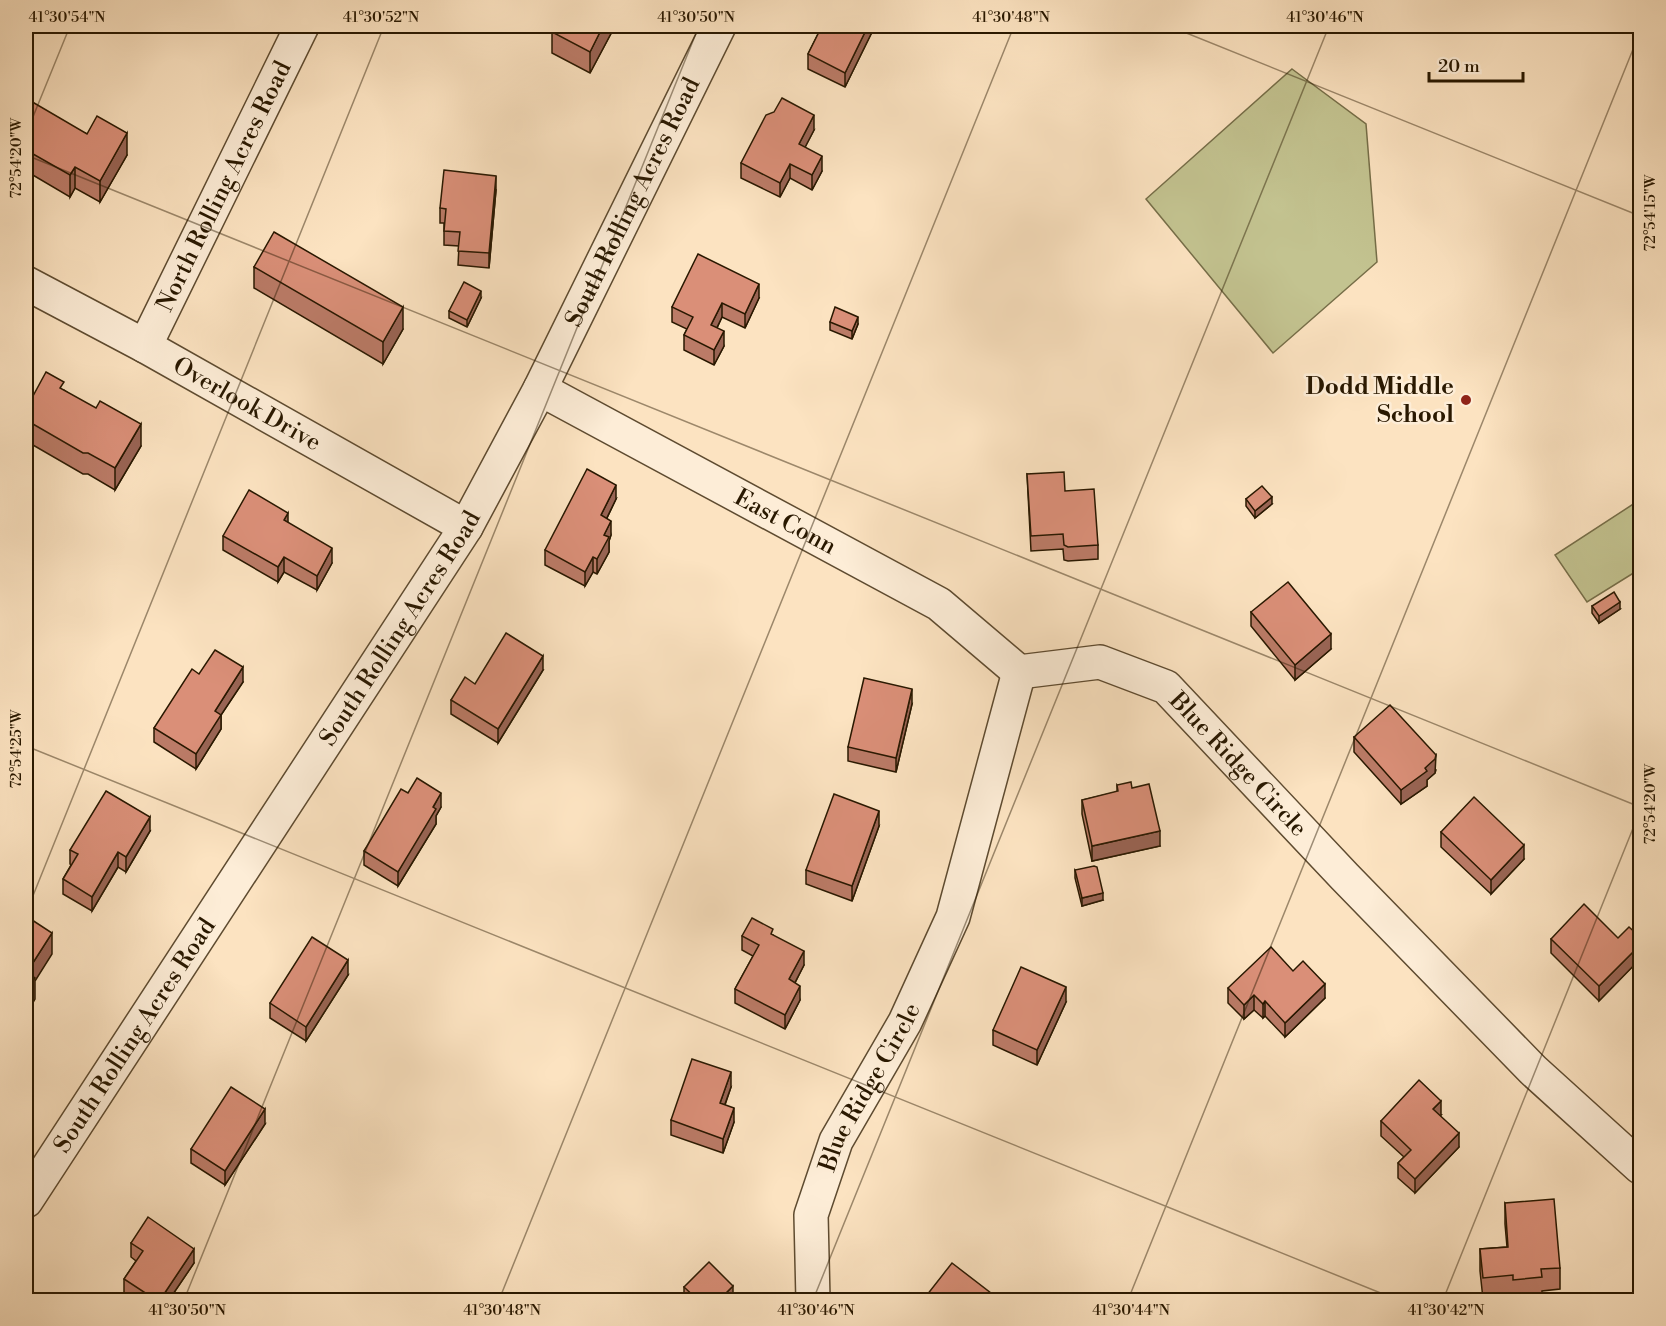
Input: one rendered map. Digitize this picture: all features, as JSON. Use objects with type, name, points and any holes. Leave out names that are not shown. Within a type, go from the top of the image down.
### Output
[{"type":"street","name":"North Rolling Acres Road","points":[[145,346],[302,26]]},
{"type":"street","name":"South Rolling Acres Road","points":[[26,1201],[466,527],[540,389],[719,26]]},
{"type":"street","name":"Overlook Drive","points":[[26,283],[145,346],[466,527]]},
{"type":"street","name":"East Conn","points":[[540,389],[939,604],[1019,672]]},
{"type":"street","name":"Blue Ridge Circle","points":[[813,1300],[811,1215],[836,1141],[905,1022],[953,917],[1019,672],[1100,662],[1166,687],[1345,877],[1533,1070],[1641,1167]]},
{"type":"green space","points":[[1292,69],[1366,124],[1377,262],[1273,353],[1146,199]]},
{"type":"green space","points":[[1638,501],[1640,506],[1640,569],[1587,602],[1555,555]]},
{"type":"building","points":[[556,26],[603,26],[590,52],[552,32]]},
{"type":"building","points":[[822,26],[868,26],[845,73],[808,54]]},
{"type":"building","points":[[782,98],[814,115],[799,144],[822,156],[812,175],[790,164],[780,183],[741,163],[766,115],[774,112]]},
{"type":"building","points":[[29,100],[87,134],[97,116],[127,133],[100,181],[75,167],[70,175],[26,150],[26,106]]},
{"type":"building","points":[[444,170],[496,176],[489,253],[458,251],[460,232],[444,231],[446,209],[440,208]]},
{"type":"building","points":[[274,232],[403,307],[383,342],[254,267]]},
{"type":"building","points":[[698,254],[759,284],[745,314],[722,303],[711,325],[724,331],[714,350],[684,335],[693,317],[672,307]]},
{"type":"building","points":[[464,282],[481,291],[467,320],[449,311]]},
{"type":"building","points":[[835,307],[858,317],[852,331],[830,322]]},
{"type":"building","points":[[46,372],[64,382],[60,388],[96,408],[100,401],[141,424],[115,468],[88,453],[83,453],[26,420],[26,409]]},
{"type":"building","points":[[587,469],[616,485],[601,515],[611,521],[604,535],[609,537],[597,559],[593,557],[585,572],[545,550]]},
{"type":"building","points":[[1064,472],[1065,491],[1094,489],[1098,545],[1068,547],[1064,545],[1063,534],[1031,536],[1027,474]]},
{"type":"building","points":[[1262,486],[1272,497],[1255,511],[1246,499]]},
{"type":"building","points":[[249,490],[288,513],[284,520],[332,548],[317,576],[284,557],[278,567],[223,536]]},
{"type":"building","points":[[1288,582],[1331,634],[1295,665],[1251,612]]},
{"type":"building","points":[[1614,592],[1620,602],[1599,616],[1592,606]]},
{"type":"building","points":[[506,633],[543,656],[498,729],[451,700],[465,677],[475,684]]},
{"type":"building","points":[[215,650],[243,667],[215,711],[221,715],[196,754],[154,728],[192,669],[199,674]]},
{"type":"building","points":[[864,678],[912,689],[896,758],[848,747]]},
{"type":"building","points":[[1390,705],[1436,755],[1435,759],[1425,768],[1427,771],[1401,790],[1354,737]]},
{"type":"building","points":[[417,778],[441,793],[433,807],[436,809],[398,872],[364,851],[401,789],[408,793]]},
{"type":"building","points":[[1131,782],[1132,788],[1149,784],[1160,831],[1092,846],[1082,800],[1118,791],[1117,785]]},
{"type":"building","points":[[106,791],[150,817],[126,857],[118,852],[92,897],[63,879],[78,854],[70,850]]},
{"type":"building","points":[[834,794],[879,811],[852,886],[806,870]]},
{"type":"building","points":[[1474,797],[1524,845],[1491,880],[1441,832]]},
{"type":"building","points":[[1097,867],[1103,893],[1082,898],[1075,870]]},
{"type":"building","points":[[1584,904],[1618,938],[1629,927],[1641,938],[1641,944],[1599,986],[1551,939]]},
{"type":"building","points":[[26,916],[52,933],[27,972],[35,978],[26,993]]},
{"type":"building","points":[[752,918],[773,929],[771,934],[804,951],[789,979],[800,986],[785,1015],[735,989],[759,945],[742,936]]},
{"type":"building","points":[[312,937],[348,960],[306,1027],[270,1003]]},
{"type":"building","points":[[1271,947],[1293,971],[1303,961],[1325,984],[1285,1023],[1265,1001],[1263,1004],[1254,995],[1244,1005],[1228,988]]},
{"type":"building","points":[[1021,967],[1066,987],[1037,1050],[993,1030]]},
{"type":"building","points":[[692,1059],[731,1072],[720,1103],[734,1108],[723,1139],[671,1120]]},
{"type":"building","points":[[1419,1080],[1441,1101],[1433,1109],[1459,1133],[1415,1179],[1398,1163],[1411,1150],[1381,1121]]},
{"type":"building","points":[[231,1087],[265,1109],[225,1171],[191,1149]]},
{"type":"building","points":[[1554,1199],[1560,1268],[1541,1269],[1542,1277],[1513,1280],[1513,1275],[1483,1278],[1480,1249],[1508,1247],[1505,1203]]},
{"type":"building","points":[[148,1217],[194,1249],[160,1300],[156,1300],[124,1279],[143,1251],[131,1243]]},
{"type":"building","points":[[709,1262],[733,1286],[719,1300],[698,1300],[684,1287]]},
{"type":"building","points":[[952,1263],[1000,1300],[923,1300]]},
{"type":"place","name":"Dodd Middle School","points":[[1466,400]]}]
